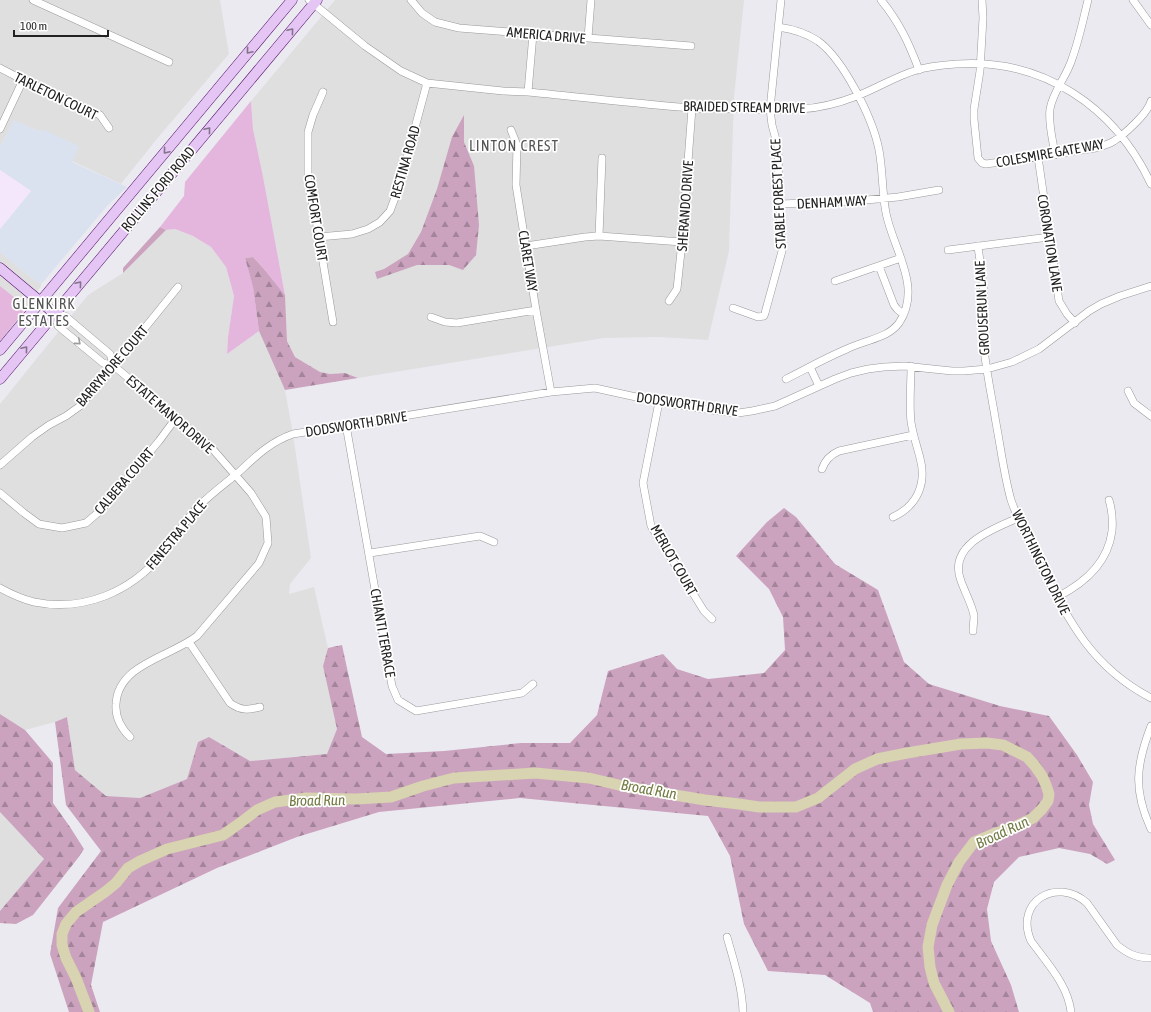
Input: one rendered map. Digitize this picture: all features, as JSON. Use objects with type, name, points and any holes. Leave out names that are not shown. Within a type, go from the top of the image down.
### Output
[{"type":"main road","name":"ROLLINS FORD ROAD","points":[[0,350],[292,0]]},
{"type":"main road","name":"ROLLINS FORD ROAD","points":[[0,379],[313,1]]},
{"type":"main road","name":"ESTATE MANOR DRIVE","points":[[0,268],[54,314]]},
{"type":"street","points":[[34,0],[169,62]]},
{"type":"street","name":"AMERICA DRIVE","points":[[411,0],[422,13],[435,22],[459,28],[691,46]]},
{"type":"street","points":[[588,38],[592,0]]},
{"type":"street","name":"STABLE FOREST PLACE","points":[[733,308],[758,317],[761,317],[765,313],[782,251],[778,147],[772,125],[770,109],[781,0]]},
{"type":"street","points":[[881,0],[891,12],[904,34],[919,70]]},
{"type":"street","points":[[981,63],[983,18],[982,0]]},
{"type":"street","points":[[1055,155],[1050,123],[1053,98],[1072,59],[1088,0]]},
{"type":"street","points":[[1133,0],[1151,25]]},
{"type":"street","name":"BRAIDED STREAM DRIVE","points":[[313,1],[365,46],[401,71],[427,83],[503,91],[528,92],[692,108],[800,110],[817,108],[858,96],[896,78],[919,70],[944,65],[981,63],[1011,67],[1027,71],[1060,85],[1087,102],[1108,120],[1121,136],[1141,164],[1151,184]]},
{"type":"street","points":[[778,27],[798,31],[808,35],[824,46],[843,69],[858,96],[873,130],[878,148],[889,226],[901,258],[908,284],[906,304],[903,314],[899,322],[888,333],[841,352],[786,379]]},
{"type":"street","points":[[528,92],[533,34]]},
{"type":"street","name":"COLESMIRE GATE WAY","points":[[981,63],[974,119],[976,144],[980,161],[986,164],[1055,155],[1106,145],[1121,136],[1147,111],[1151,101]]},
{"type":"street","name":"TARLETON COURT","points":[[0,68],[100,115],[109,128]]},
{"type":"street","points":[[0,129],[23,80]]},
{"type":"street","name":"RESTINA ROAD","points":[[319,237],[352,234],[380,222],[390,211],[399,187],[427,83]]},
{"type":"street","name":"COMFORT COURT","points":[[323,92],[313,115],[308,132],[308,180],[334,322]]},
{"type":"street","name":"SHERANDO DRIVE","points":[[669,301],[677,289],[692,108]]},
{"type":"street","name":"CLARET WAY","points":[[511,130],[517,145],[516,184],[551,392]]},
{"type":"street","name":"CORONATION LANE","points":[[1038,157],[1059,301],[1067,314],[1075,322]]},
{"type":"street","points":[[599,236],[602,158]]},
{"type":"street","name":"DENHAM WAY","points":[[780,204],[856,201],[939,190]]},
{"type":"street","points":[[526,246],[599,236],[682,242]]},
{"type":"street","name":"GROUSERUN LANE","points":[[948,250],[1049,237]]},
{"type":"street","name":"GROUSERUN LANE","points":[[978,246],[984,294],[982,329],[987,369]]},
{"type":"street","points":[[835,281],[901,258]]},
{"type":"street","points":[[880,266],[894,305],[903,314]]},
{"type":"street","name":"DODSWORTH DRIVE","points":[[235,475],[258,454],[281,438],[293,434],[551,392],[595,388],[659,402],[738,413],[776,406],[845,375],[868,369],[911,366],[952,371],[987,369],[1012,362],[1026,356],[1049,343],[1089,311],[1113,299],[1151,286]]},
{"type":"street","name":"BARRYMORE COURT","points":[[0,465],[32,437],[80,406],[178,287]]},
{"type":"street","points":[[431,317],[445,322],[457,323],[536,310]]},
{"type":"street","name":"ESTATE MANOR DRIVE","points":[[114,366],[110,354],[65,316],[54,314],[58,326],[103,363],[114,366],[209,445],[251,494],[266,517],[268,543],[259,562],[203,630],[189,642],[131,673],[122,685],[116,701],[116,710],[123,730],[130,737]]},
{"type":"street","points":[[892,517],[908,508],[914,501],[920,486],[922,467],[913,435],[910,412],[911,366]]},
{"type":"street","points":[[810,367],[819,386]]},
{"type":"street","name":"WORTHINGTON DRIVE","points":[[987,369],[1006,481],[1018,518],[1057,597],[1076,630],[1095,655],[1116,675],[1151,698]]},
{"type":"street","points":[[1128,391],[1134,403],[1151,416]]},
{"type":"street","name":"MERLOT COURT","points":[[659,402],[643,483],[651,526],[704,611],[712,619]]},
{"type":"street","name":"CALBERA COURT","points":[[0,494],[39,524],[62,528],[86,523],[101,510],[159,441],[176,418]]},
{"type":"street","name":"CHIANTI TERRACE","points":[[346,426],[370,553],[392,686],[398,700],[416,711],[522,693],[533,684]]},
{"type":"street","points":[[822,469],[824,462],[828,457],[838,451],[913,435]]},
{"type":"street","name":"FENESTRA PLACE","points":[[0,588],[14,596],[33,602],[52,604],[70,604],[112,594],[147,571],[164,553],[199,506],[235,475]]},
{"type":"street","points":[[1057,597],[1085,580],[1094,571],[1105,555],[1109,544],[1112,525],[1109,500]]},
{"type":"street","points":[[973,631],[974,614],[958,573],[961,558],[971,543],[984,533],[1018,518]]},
{"type":"street","points":[[370,553],[480,536],[494,542]]},
{"type":"street","points":[[189,642],[230,703],[236,708],[244,710],[260,707]]},
{"type":"street","points":[[1151,726],[1140,757],[1138,782],[1142,806],[1151,829]]},
{"type":"street","points":[[1070,1012],[1068,998],[1064,988],[1028,935],[1028,913],[1040,897],[1053,892],[1074,894],[1087,903],[1117,945],[1123,950],[1131,955],[1151,958]]},
{"type":"street","points":[[727,937],[737,971],[741,990],[743,1012]]},
{"type":"shaded area","points":[[0,0],[220,0],[229,54],[121,184],[72,161],[42,129],[41,132],[14,121],[0,147]]},
{"type":"shaded area","points":[[335,0],[744,0],[734,97],[729,251],[708,340],[659,337],[604,338],[358,378],[345,373],[330,374],[320,372],[295,357],[287,341],[285,295],[253,129],[251,101]]},
{"type":"shaded area","points":[[251,101],[253,129],[285,295],[253,257],[245,258],[253,286],[259,331],[227,354],[234,296],[226,267],[211,247],[193,236],[175,229],[166,230],[160,227],[184,196],[185,182]]},
{"type":"shaded area","points":[[14,120],[40,132],[42,129],[79,146],[72,162],[127,187],[107,206],[41,283],[35,281],[0,252],[0,229],[31,191],[0,170],[0,147]]},
{"type":"shaded area","points":[[0,170],[31,191],[0,229]]},
{"type":"shaded area","points":[[175,229],[193,236],[211,247],[226,267],[234,296],[227,354],[259,331],[285,390],[311,558],[290,584],[289,594],[314,587],[328,648],[323,666],[337,729],[328,754],[250,761],[209,737],[198,742],[187,779],[140,798],[106,796],[75,770],[67,717],[55,722],[25,730],[0,714],[0,404],[88,295],[123,273],[166,230]]},
{"type":"shaded area","points":[[0,252],[35,281],[41,283],[44,281],[24,310],[24,313],[0,342]]},
{"type":"shaded area","points":[[0,286],[20,302],[24,310],[0,341]]},
{"type":"shaded area","points":[[0,812],[44,859],[0,911]]},
{"type":"green space","points":[[464,115],[464,142],[474,166],[479,225],[476,255],[463,270],[449,265],[417,265],[377,279],[375,272],[384,269],[408,254],[421,232],[437,189],[452,137]]},
{"type":"green space","points":[[160,227],[166,230],[123,273],[123,268]]},
{"type":"green space","points":[[253,257],[285,295],[287,341],[295,357],[320,372],[330,374],[345,373],[358,378],[285,390],[259,331],[253,287],[245,258]]},
{"type":"green space","points":[[784,508],[796,517],[835,564],[878,590],[904,662],[929,684],[1000,706],[1049,716],[1077,755],[1093,782],[1089,805],[1093,824],[1115,860],[1107,864],[1090,854],[1059,848],[1019,857],[994,882],[987,909],[991,941],[1011,985],[1019,1012],[873,1012],[870,1003],[825,975],[768,971],[744,924],[730,856],[708,816],[520,798],[379,812],[297,837],[217,868],[103,922],[91,985],[100,1012],[69,1012],[50,954],[58,908],[101,851],[66,805],[55,722],[67,717],[75,770],[106,796],[140,798],[187,779],[198,742],[209,737],[250,761],[327,754],[337,729],[323,666],[328,648],[342,645],[362,737],[386,754],[444,751],[521,743],[570,743],[597,715],[608,671],[663,654],[677,669],[708,679],[764,673],[785,650],[783,617],[769,589],[736,556],[767,522]]},
{"type":"green space","points":[[0,714],[25,730],[53,763],[53,803],[84,849],[33,915],[16,924],[0,923],[0,911],[44,859],[0,812]]},
{"type":"waterway","name":"Broad Run","points":[[89,1012],[62,945],[62,934],[66,924],[76,912],[105,892],[116,883],[128,868],[140,861],[167,849],[223,835],[257,810],[275,802],[306,798],[356,799],[391,797],[423,786],[454,778],[535,773],[589,778],[627,787],[705,800],[759,807],[796,807],[818,798],[855,769],[877,759],[961,744],[987,743],[1003,745],[1027,757],[1035,766],[1046,785],[1049,794],[1048,801],[1033,818],[974,842],[959,862],[947,885],[932,925],[928,947],[930,967],[934,983],[949,1012]]},
{"type":"district","name":"LINTON CREST","points":[[514,145]]},
{"type":"district","name":"GLENKIRK ESTATES","points":[[44,312]]}]
